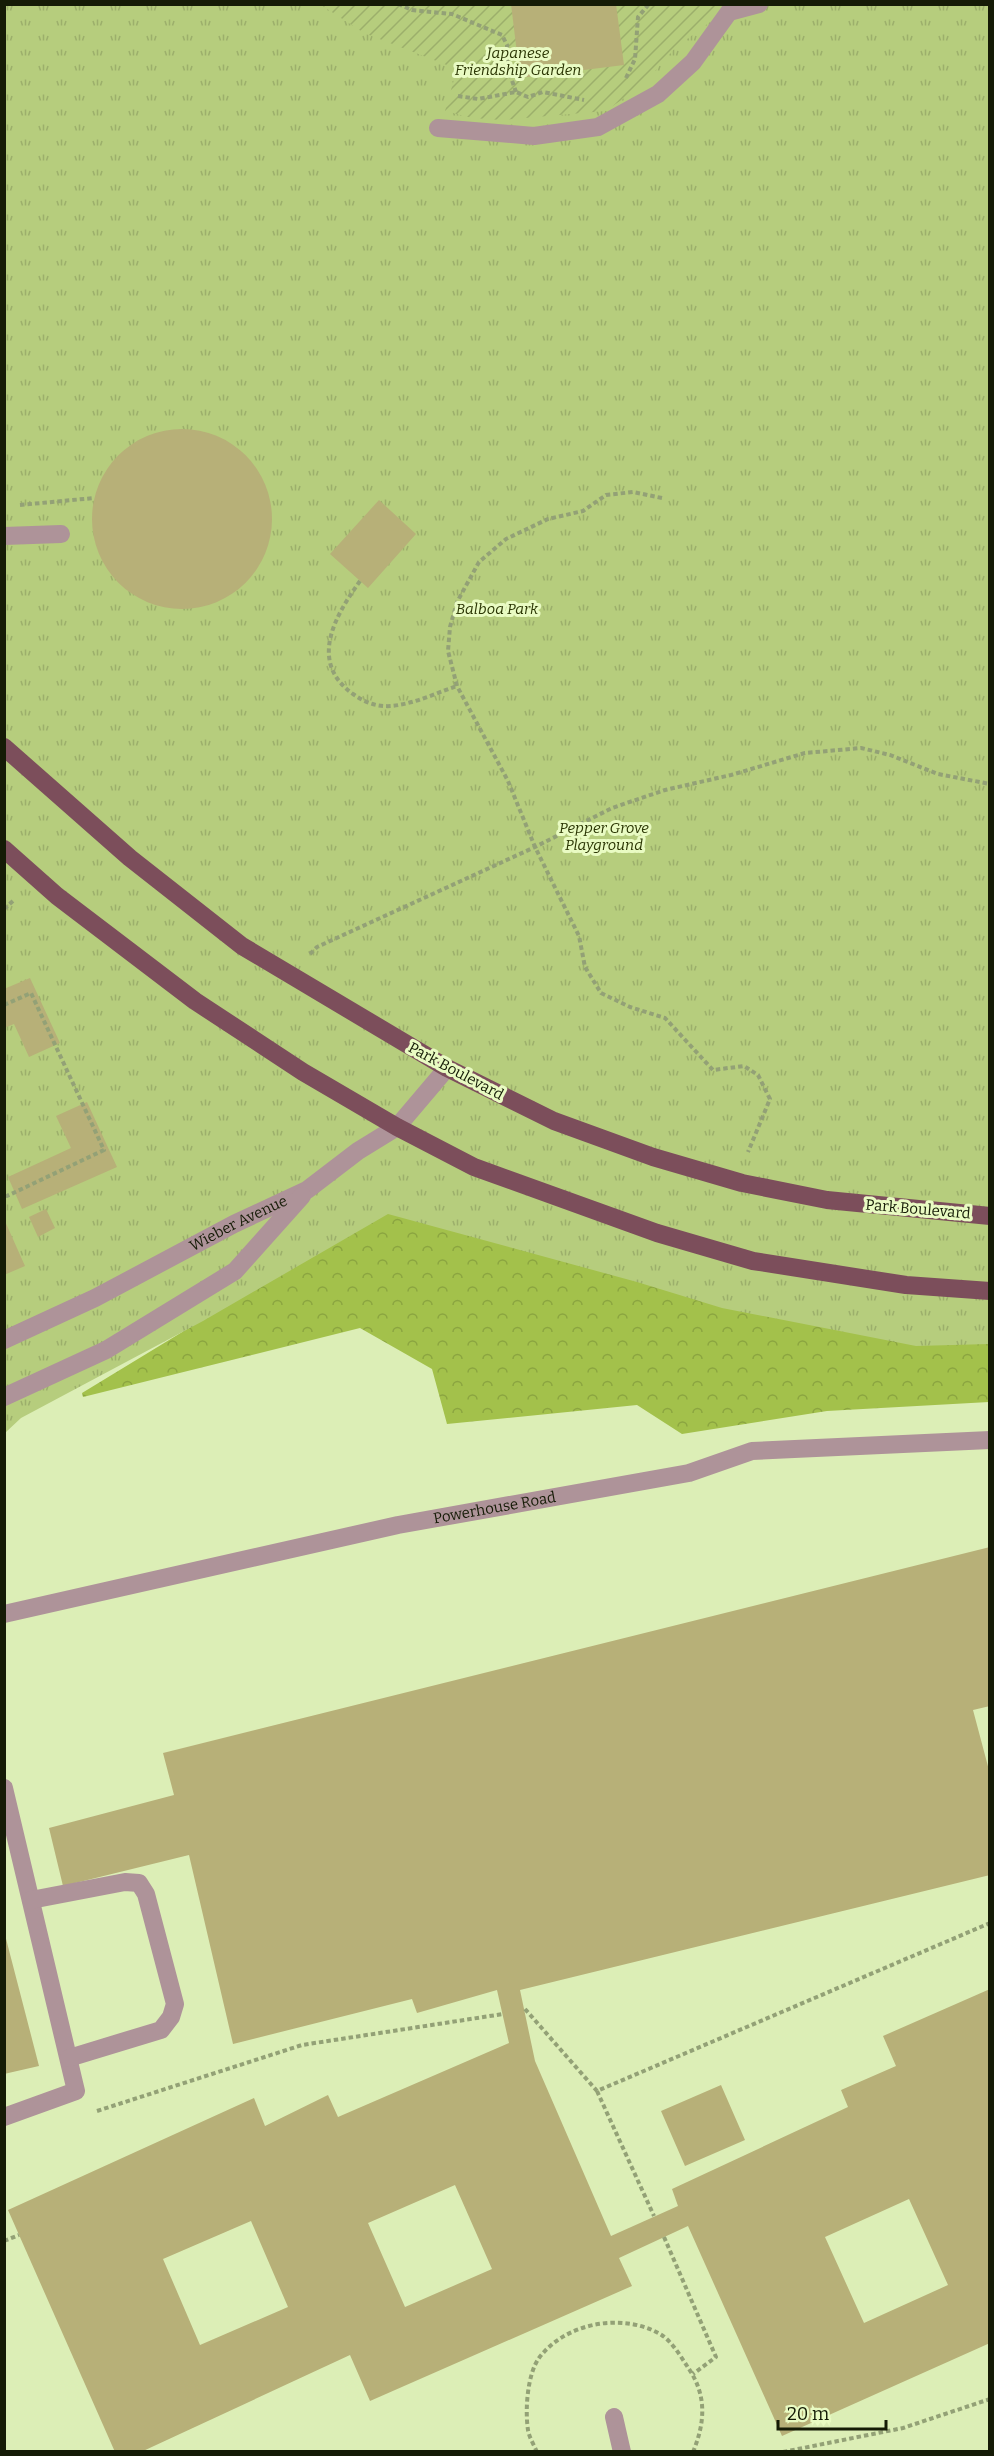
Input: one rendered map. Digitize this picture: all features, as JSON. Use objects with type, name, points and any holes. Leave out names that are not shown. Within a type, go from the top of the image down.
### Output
[{"type":"main road","name":"Park Boulevard","points":[[4,747],[130,858],[242,946],[447,1068],[555,1121],[653,1156],[742,1183],[827,1200],[990,1215]]},
{"type":"main road","points":[[4,849],[57,896],[195,1001],[303,1072],[398,1127],[474,1167],[657,1233],[743,1258],[906,1285],[990,1291]]},
{"type":"street","points":[[438,128],[534,136],[598,127],[658,94],[693,62],[729,12],[759,4]]},
{"type":"street","points":[[4,536],[61,534]]},
{"type":"street","name":"Wieber Avenue","points":[[4,1340],[95,1298],[234,1224],[307,1190],[358,1151],[398,1127],[447,1068]]},
{"type":"street","points":[[4,1397],[106,1350],[235,1271],[307,1190]]},
{"type":"street","name":"Powerhouse Road","points":[[4,1614],[398,1525],[689,1473],[752,1451],[990,1440]]},
{"type":"street","points":[[4,2117],[76,2091],[5,1789]]},
{"type":"street","points":[[31,1900],[125,1882],[139,1883],[146,1894],[175,2004],[171,2017],[161,2030],[69,2058]]},
{"type":"street","points":[[614,2417],[622,2451]]},
{"type":"path","points":[[398,4],[412,10],[452,14],[502,35],[507,45],[507,66],[516,92]]},
{"type":"path","points":[[624,82],[635,59],[638,16],[649,4]]},
{"type":"path","points":[[458,96],[477,99],[516,92],[528,97],[543,92],[581,98],[592,105]]},
{"type":"path","points":[[663,498],[633,492],[606,495],[583,511],[548,519],[506,539],[480,562],[457,602],[450,627],[448,651],[457,686],[508,781],[535,847],[579,936],[585,967],[601,993],[630,1007],[665,1018],[713,1070],[744,1066],[758,1075],[770,1100],[748,1152]]},
{"type":"path","points":[[16,505],[94,498]]},
{"type":"path","points":[[360,581],[342,607],[332,632],[328,654],[333,674],[346,689],[365,703],[390,706],[410,703],[457,686]]},
{"type":"path","points":[[310,954],[317,947],[622,805],[665,790],[805,753],[861,748],[890,755],[938,774],[990,784]]},
{"type":"path","points":[[4,909],[14,900]]},
{"type":"path","points":[[4,1005],[31,993],[104,1150],[7,1196],[4,1191]]},
{"type":"path","points":[[597,2091],[990,1923]]},
{"type":"path","points":[[525,2009],[597,2091],[654,2216]]},
{"type":"path","points":[[113,2105],[302,2045],[502,2014]]},
{"type":"path","points":[[4,2241],[19,2235]]},
{"type":"path","points":[[664,2237],[716,2357],[693,2374]]},
{"type":"path","points":[[537,2451],[528,2432],[526,2402],[538,2359],[561,2338],[591,2325],[621,2322],[641,2326],[662,2335],[678,2352],[693,2374],[704,2410],[700,2434],[693,2451]]},
{"type":"path","points":[[783,2451],[903,2428],[990,2399]]},
{"type":"green space","name":"Balboa Park","points":[[5,5],[989,5],[989,1344],[916,1346],[722,1308],[637,1282],[388,1214],[203,1321],[21,1418],[5,1433]]},
{"type":"green space","name":"Japanese Friendship Garden","points":[[321,5],[733,5],[675,48],[641,87],[605,111],[502,120],[472,118],[445,111],[457,69],[364,33]]},
{"type":"green space","points":[[398,1192],[989,1337],[989,1402],[827,1411],[682,1434],[637,1405],[447,1424],[432,1369],[360,1328],[83,1397],[82,1393],[220,1309]]},
{"type":"building","points":[[511,4],[616,4],[624,65],[520,78]]},
{"type":"building","points":[[182,429],[200,430],[217,435],[246,455],[266,484],[271,501],[271,537],[266,554],[246,583],[217,603],[200,608],[182,609],[164,608],[147,603],[118,583],[98,554],[93,537],[92,519],[93,501],[98,484],[118,455],[147,435],[164,430]]},
{"type":"building","points":[[379,500],[416,534],[368,588],[330,554]]},
{"type":"building","points":[[30,978],[60,1043],[29,1057],[14,1024],[4,1028],[4,989]]},
{"type":"building","points":[[87,1102],[117,1167],[22,1209],[8,1177],[71,1148],[56,1116]]},
{"type":"building","points":[[46,1209],[55,1228],[38,1237],[29,1217]]},
{"type":"building","points":[[4,1219],[25,1266],[4,1275]]},
{"type":"building","points":[[990,1547],[990,1706],[973,1710],[990,1774],[990,1875],[520,1990],[535,2061],[611,2236],[678,2206],[672,2189],[848,2107],[841,2090],[896,2066],[883,2036],[990,1989],[990,2343],[782,2436],[688,2226],[619,2258],[632,2286],[370,2401],[350,2355],[141,2452],[115,2452],[8,2210],[254,2098],[265,2126],[328,2095],[338,2117],[509,2043],[497,1990],[417,2013],[412,1999],[233,2044],[189,1855],[63,1886],[49,1828],[174,1795],[163,1753]],"holes":[[[455,2185],[492,2269],[405,2307],[368,2223]],[[909,2199],[948,2285],[864,2323],[825,2237]],[[251,2221],[288,2307],[200,2345],[163,2259]]]},
{"type":"building","points":[[4,1931],[39,2066],[4,2074]]},
{"type":"building","points":[[721,2085],[745,2140],[685,2166],[661,2111]]},
{"type":"park label","name":"Pepper Grove Playground","points":[[604,836]]}]
